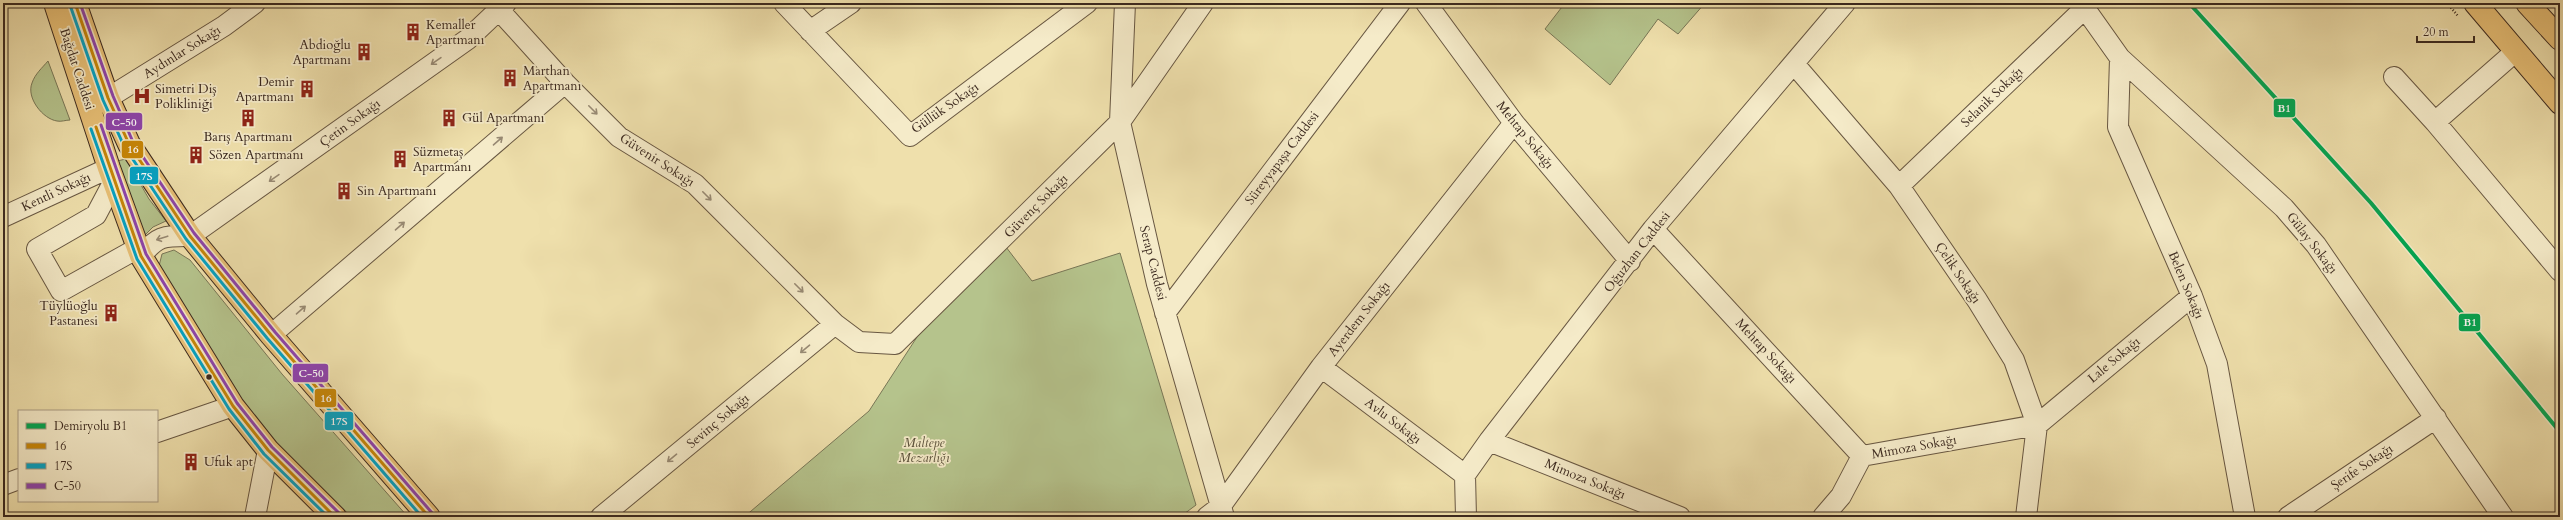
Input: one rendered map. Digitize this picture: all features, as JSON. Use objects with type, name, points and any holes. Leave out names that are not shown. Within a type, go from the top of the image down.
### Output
[{"type":"main road","name":"Bağdat Caddesi","points":[[56,3],[112,174],[140,252],[232,406],[268,450],[335,517]]},
{"type":"main road","name":"Bağdat Caddesi","points":[[75,3],[108,98],[129,144],[190,236],[271,335],[429,517]]},
{"type":"main road","points":[[2475,3],[2560,103]]},
{"type":"main road","points":[[2528,3],[2560,39]]},
{"type":"main road","points":[[2516,51],[2560,114]]},
{"type":"street","name":"Aydınlar Sokağı","points":[[108,98],[224,26],[255,3]]},
{"type":"street","name":"Güllük Sokağı","points":[[784,3],[910,136],[1088,3]]},
{"type":"street","points":[[810,31],[850,3]]},
{"type":"street","name":"Serap Caddesi","points":[[1124,3],[1120,122],[1165,313],[1217,514]]},
{"type":"street","name":"Güvenç Sokağı","points":[[835,324],[859,342],[895,344],[1120,122],[1202,3]]},
{"type":"street","name":"Süreyyapaşa Caddesi","points":[[1165,313],[1400,3]]},
{"type":"street","name":"Mehtap Sokağı","points":[[1426,3],[1514,123],[1630,261]]},
{"type":"street","name":"Oğuzhan Caddesi","points":[[1465,475],[1653,229],[1795,65],[1845,3]]},
{"type":"street","name":"Gülay Sokağı","points":[[2083,5],[2120,58],[2284,208],[2316,245],[2503,517]]},
{"type":"street","name":"Selanik Sokağı","points":[[1899,186],[2083,5]]},
{"type":"street","name":"Güvenir Sokağı","points":[[502,6],[565,83],[619,136],[695,184],[835,324]]},
{"type":"street","name":"Çetin Sokağı","points":[[190,236],[468,39],[502,6]]},
{"type":"street","points":[[2435,122],[2516,51]]},
{"type":"street","name":"Belen Sokağı","points":[[2120,58],[2118,127],[2192,296],[2218,364],[2245,517]]},
{"type":"street","name":"Çelik Sokağı","points":[[1795,65],[1899,186],[1977,300],[2014,360],[2037,424],[2026,517]]},
{"type":"street","points":[[2394,77],[2435,122],[2560,271]]},
{"type":"street","points":[[271,335],[565,83]]},
{"type":"street","name":"Ayerdem Sokağı","points":[[1217,514],[1321,367],[1514,123]]},
{"type":"street","name":"Kentli Sokağı","points":[[3,217],[112,174]]},
{"type":"street","points":[[112,174],[96,215],[37,250],[61,291],[140,252],[153,241],[165,236],[190,236]]},
{"type":"street","name":"Mehtap Sokağı","points":[[1653,229],[1862,456]]},
{"type":"street","name":"Lale Sokağı","points":[[2037,424],[2192,296]]},
{"type":"street","name":"Sevinç Sokağı","points":[[601,517],[835,324]]},
{"type":"street","name":"Avlu Sokağı","points":[[1321,367],[1465,475]]},
{"type":"street","points":[[158,432],[232,406]]},
{"type":"street","name":"Şerife Sokağı","points":[[2288,517],[2436,418]]},
{"type":"street","name":"Mimoza Sokağı","points":[[1823,517],[1841,496],[1862,456],[2037,424]]},
{"type":"street","name":"Mimoza Sokağı","points":[[1490,441],[1680,517]]},
{"type":"street","points":[[255,517],[268,450]]},
{"type":"street","points":[[1465,475],[1466,517]]},
{"type":"street","points":[[3,485],[18,479]]},
{"type":"green space","points":[[1565,3],[1705,3],[1678,34],[1658,19],[1610,85],[1545,29]]},
{"type":"green space","points":[[48,61],[70,120],[59,121],[46,116],[37,107],[31,95],[33,80]]},
{"type":"green space","points":[[126,159],[149,199],[166,221],[153,227],[145,235],[117,161]]},
{"type":"green space","name":"Maltepe Mezarlığı","points":[[1006,247],[1032,281],[1120,253],[1196,505],[1180,517],[744,517],[869,411],[917,337]]},
{"type":"green space","points":[[174,250],[190,260],[282,374],[408,517],[352,517],[295,466],[200,348],[159,266],[162,254]]},
{"type":"rail line","name":"B1","points":[[2189,3],[2371,203],[2560,432]]},
{"type":"transit line","name":"16","points":[[75,3],[108,98],[129,144],[190,236],[271,335],[429,517]]},
{"type":"transit line","name":"C-50","points":[[80,3],[113,96],[133,142],[194,233],[275,332],[433,514]]},
{"type":"transit line","name":"17S","points":[[70,5],[103,100],[124,146],[186,239],[267,338],[422,517]]},
{"type":"transit line","name":"C-50","points":[[101,125],[146,254],[237,403],[272,447],[339,513]]},
{"type":"transit line","name":"16","points":[[96,127],[141,256],[233,406],[268,450],[335,517]]},
{"type":"transit line","name":"17S","points":[[91,129],[137,259],[229,409],[264,454],[328,517]]},
{"type":"place","name":"Kemaller Apartmanı","points":[[413,32]]},
{"type":"place","name":"Abdioğlu Apartmanı","points":[[364,52]]},
{"type":"place","name":"Marthan Apartmanı","points":[[510,78]]},
{"type":"place","name":"Demir Apartmanı","points":[[307,89]]},
{"type":"place","name":"Simetri Diş Polikliniği","points":[[142,96]]},
{"type":"place","name":"Barış Apartmanı","points":[[248,118]]},
{"type":"place","name":"Gül Apartmanı","points":[[449,118]]},
{"type":"place","name":"Sözen Apartmanı","points":[[196,155]]},
{"type":"place","name":"Süzmetaş Apartmanı","points":[[400,159]]},
{"type":"place","name":"Sin Apartmanı","points":[[344,191]]},
{"type":"place","name":"Tüylüoğlu Pastanesi","points":[[111,313]]},
{"type":"place","name":"Ufuk apt","points":[[191,462]]}]
